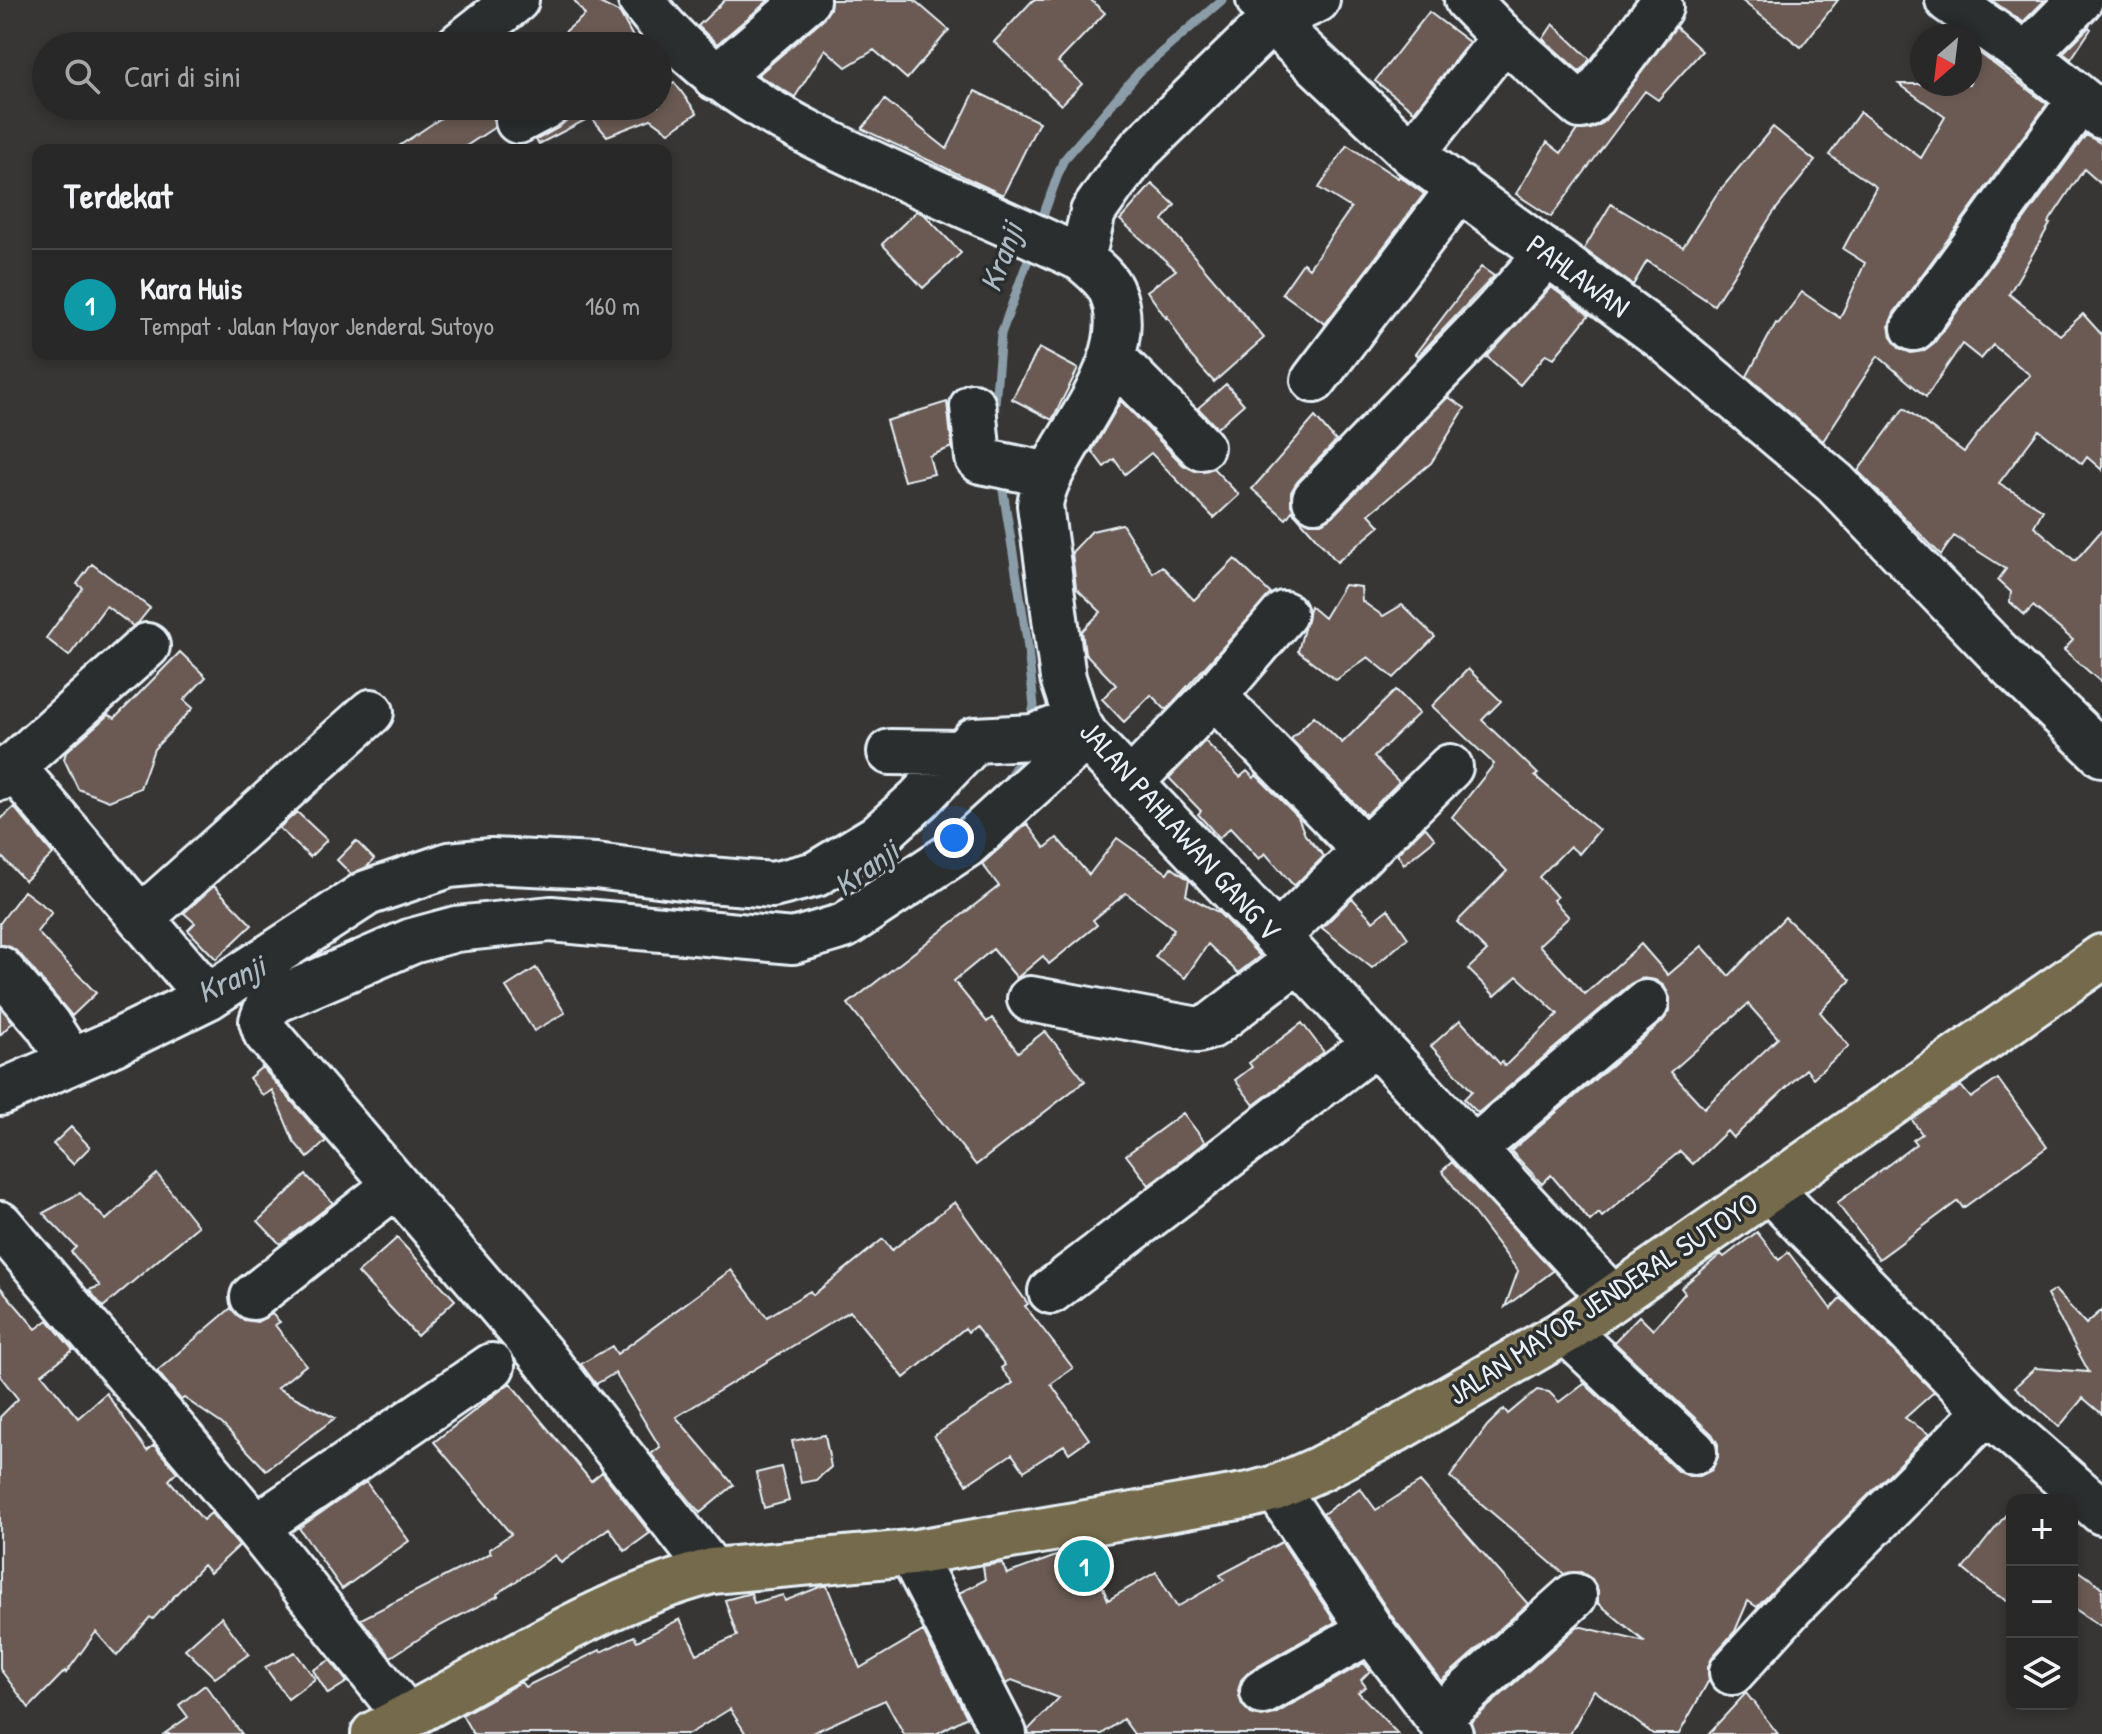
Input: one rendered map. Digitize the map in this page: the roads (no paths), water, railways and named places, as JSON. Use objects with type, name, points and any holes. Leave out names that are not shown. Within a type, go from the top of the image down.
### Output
[{"type":"main road","name":"JALAN MAYOR JENDERAL SUTOYO","points":[[391,1726],[633,1596],[712,1571],[911,1553],[1276,1488],[1395,1430],[1566,1331],[2102,957]]},
{"type":"street","points":[[476,32],[516,0]]},
{"type":"street","points":[[716,78],[807,0]]},
{"type":"street","points":[[1049,244],[1093,212],[1140,149],[1265,10],[1317,0]]},
{"type":"street","points":[[1467,0],[1576,104],[1585,105],[1660,7]]},
{"type":"street","points":[[1914,328],[2092,108],[2026,55],[1948,0]]},
{"type":"street","points":[[2026,55],[2080,0]]},
{"type":"street","name":"PAHLAWAN","points":[[1265,10],[1412,154],[1663,338],[1835,483],[2014,669],[2102,754]]},
{"type":"street","points":[[1412,154],[1504,38]]},
{"type":"street","name":"JALAN PAHLAWAN GANG V","points":[[672,44],[758,107],[816,138],[1049,244],[1099,273],[1111,289],[1117,316],[1112,357],[1017,468],[1042,493],[1043,534],[1063,678],[1081,728],[1612,1298]]},
{"type":"street","points":[[1314,380],[1460,188]]},
{"type":"street","points":[[1315,499],[1492,316],[1548,253]]},
{"type":"street","points":[[1112,357],[1201,447]]},
{"type":"street","points":[[973,406],[978,458],[1017,468]]},
{"type":"street","points":[[1131,782],[1214,696],[1284,614]]},
{"type":"street","points":[[147,646],[6,772],[141,918],[208,997]]},
{"type":"street","points":[[1214,696],[1364,849]]},
{"type":"street","points":[[141,918],[371,712]]},
{"type":"street","points":[[890,752],[969,746],[1081,728]]},
{"type":"street","points":[[712,1571],[540,1353],[266,1033],[262,1021],[267,1008],[276,1000],[412,941],[456,929],[551,919],[793,941],[844,926],[965,846],[1081,728]]},
{"type":"street","points":[[0,1093],[208,997],[367,893],[449,865],[491,861],[596,866],[773,885],[816,874],[877,837],[919,799],[969,746]]},
{"type":"street","points":[[1030,999],[1198,1030],[1211,1026],[1264,988],[1287,948],[1364,849],[1450,767]]},
{"type":"street","points":[[0,969],[47,1024],[71,1061]]},
{"type":"street","points":[[1474,1149],[1646,1003]]},
{"type":"street","points":[[1051,1291],[1376,1043]]},
{"type":"street","points":[[253,1297],[396,1185]]},
{"type":"street","points":[[1770,1190],[1987,1411],[2102,1512]]},
{"type":"street","points":[[0,1224],[256,1527],[391,1726]]},
{"type":"street","points":[[1566,1331],[1694,1452]]},
{"type":"street","points":[[256,1527],[492,1366]]},
{"type":"street","points":[[1732,1672],[1793,1605],[1987,1411]]},
{"type":"street","points":[[1276,1488],[1371,1630],[1444,1726],[1574,1596]]},
{"type":"street","points":[[911,1553],[1004,1734]]},
{"type":"street","points":[[1263,1692],[1371,1630]]},
{"type":"waterway","name":"Kranji","points":[[1039,227],[1063,161],[1139,72],[1222,0]]},
{"type":"waterway","name":"Kranji","points":[[994,416],[1001,334],[1032,249]]},
{"type":"waterway","name":"Kranji","points":[[1001,478],[1027,640],[1034,706],[1029,724]]},
{"type":"waterway","name":"Kranji","points":[[1005,783],[1017,765],[1021,750]]},
{"type":"place","name":"Kara Huis","points":[[1084,1566]]}]
